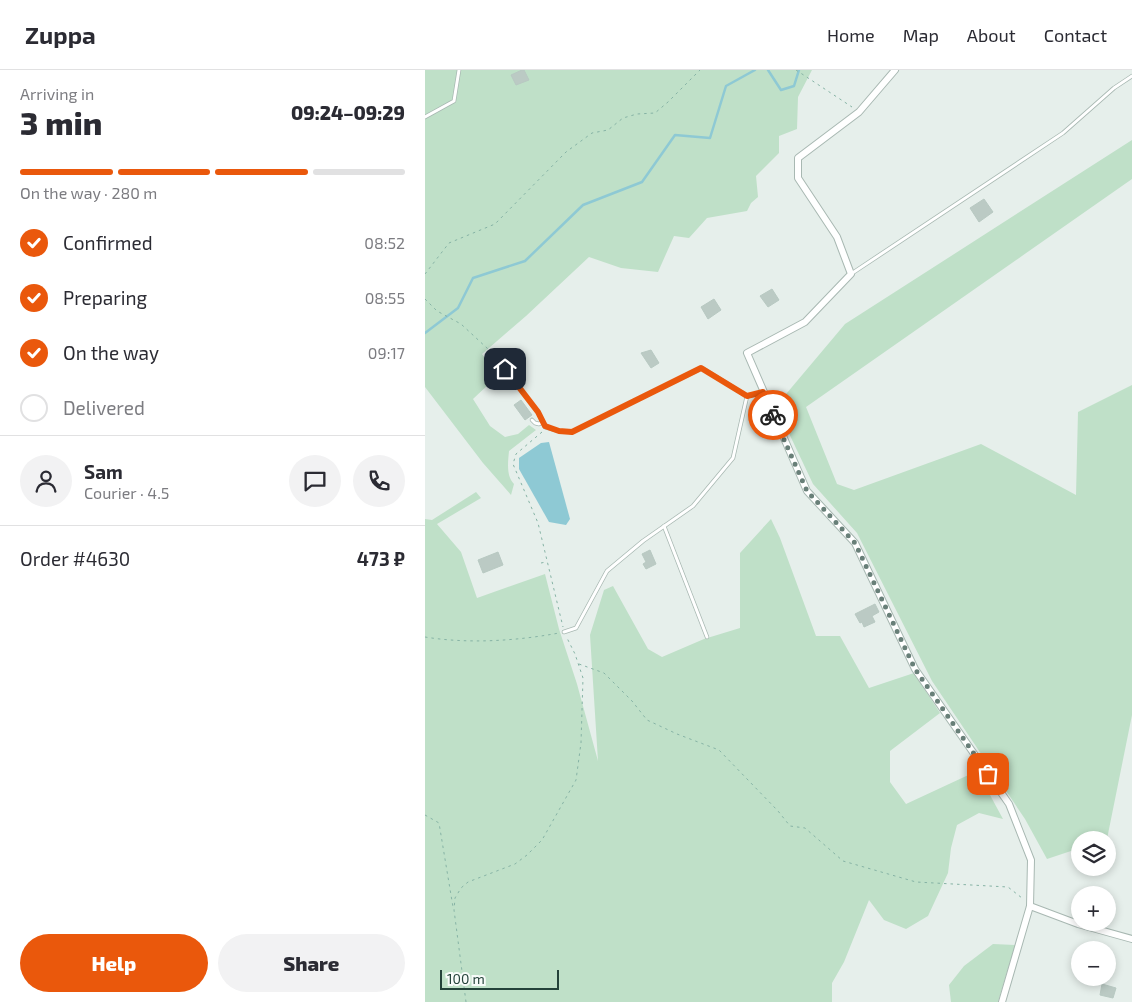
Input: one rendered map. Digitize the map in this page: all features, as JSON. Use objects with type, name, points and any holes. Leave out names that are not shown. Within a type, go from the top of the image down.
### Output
[{"type":"street","points":[[895,70],[859,112],[799,158],[798,178],[837,237],[851,274],[805,322],[747,353],[807,491],[855,543],[915,669],[1009,804],[1031,860],[1030,906],[1002,1002]]},
{"type":"street","points":[[1030,906],[1078,924],[1132,939]]},
{"type":"lane","points":[[425,117],[454,100],[459,70]]},
{"type":"lane","points":[[851,274],[1063,133],[1115,88],[1132,76]]},
{"type":"lane","points":[[493,353],[538,412],[545,426],[559,431],[572,432],[701,368],[747,396],[763,392]]},
{"type":"lane","points":[[564,632],[576,628],[607,571],[643,541],[693,506],[733,458],[747,396]]},
{"type":"lane","points":[[532,420],[539,424],[543,422]]},
{"type":"lane","points":[[664,526],[707,637]]},
{"type":"path","points":[[425,274],[449,243],[495,224],[566,152],[592,133],[609,130],[623,118],[637,114],[655,113],[700,70]]},
{"type":"path","points":[[796,70],[859,112]]},
{"type":"path","points":[[425,299],[437,311],[461,324],[493,353]]},
{"type":"path","points":[[454,910],[455,898],[461,888],[468,882],[515,864],[542,840],[576,780],[581,743],[583,678],[575,654],[564,632],[538,523],[513,464],[516,454],[543,431],[545,426]]},
{"type":"path","points":[[541,563],[546,562]]},
{"type":"path","points":[[425,637],[451,642],[535,637],[564,632]]},
{"type":"path","points":[[579,664],[604,673],[632,701],[647,720],[719,750],[790,826],[805,828],[843,861],[917,882],[1008,887],[1030,906]]},
{"type":"path","points":[[425,815],[439,823],[454,910],[466,1002]]},
{"type":"green space","points":[[425,70],[812,70],[798,97],[797,129],[779,136],[779,153],[756,176],[758,197],[751,203],[747,211],[707,218],[689,238],[674,236],[658,272],[621,268],[589,257],[482,354],[495,372],[490,383],[473,399],[490,426],[505,437],[518,434],[529,425],[536,430],[509,451],[509,473],[514,484],[511,495],[483,463],[425,387]]},
{"type":"green space","points":[[1132,140],[1132,179],[806,407],[837,484],[854,490],[981,444],[1076,495],[1078,412],[1132,385],[1132,715],[1109,831],[1071,831],[1071,851],[1047,859],[1025,819],[932,681],[857,533],[813,484],[776,406],[845,324]]},
{"type":"green space","points":[[476,492],[481,498],[437,524],[461,552],[477,598],[545,574],[559,629],[577,684],[598,761],[590,635],[604,590],[613,586],[648,649],[662,657],[704,639],[740,628],[740,553],[771,519],[780,538],[816,636],[840,636],[869,688],[914,673],[940,713],[890,751],[890,782],[906,804],[977,771],[1003,819],[979,813],[957,825],[951,848],[948,873],[928,916],[906,929],[884,920],[869,900],[844,962],[832,983],[832,1002],[425,1002],[425,519],[432,520]]},
{"type":"green space","points":[[993,944],[1015,945],[998,1002],[951,1002],[949,985],[964,966]]},
{"type":"water","points":[[549,442],[570,519],[566,525],[549,522],[519,469],[519,458],[541,443]]},
{"type":"building","points":[[524,70],[529,80],[516,85],[511,75]]},
{"type":"building","points":[[984,199],[993,212],[979,222],[970,208]]},
{"type":"building","points":[[772,289],[779,300],[768,307],[760,296]]},
{"type":"building","points":[[714,299],[721,310],[708,319],[701,307]]},
{"type":"building","points":[[651,350],[659,363],[651,368],[641,353]]},
{"type":"building","points":[[521,400],[532,415],[525,420],[514,405]]},
{"type":"building","points":[[650,550],[656,564],[646,569],[643,564],[646,562],[642,554]]},
{"type":"building","points":[[498,552],[503,565],[483,573],[478,560]]},
{"type":"building","points":[[875,604],[879,612],[872,616],[875,622],[864,627],[855,614]]},
{"type":"building","points":[[1102,986],[1116,988],[1113,998],[1100,995]]},
{"type":"waterway","points":[[425,333],[458,308],[473,278],[525,261],[583,205],[642,182],[675,135],[710,138],[726,86],[755,70]]},
{"type":"waterway","points":[[768,70],[781,90],[794,86],[799,70]]},
{"type":"way so far","points":[[773,415],[807,491],[855,543],[915,669],[988,774]]},
{"type":"route","points":[[505,369],[538,412],[545,426],[559,431],[572,432],[701,368],[747,396],[763,392],[773,415]]}]
